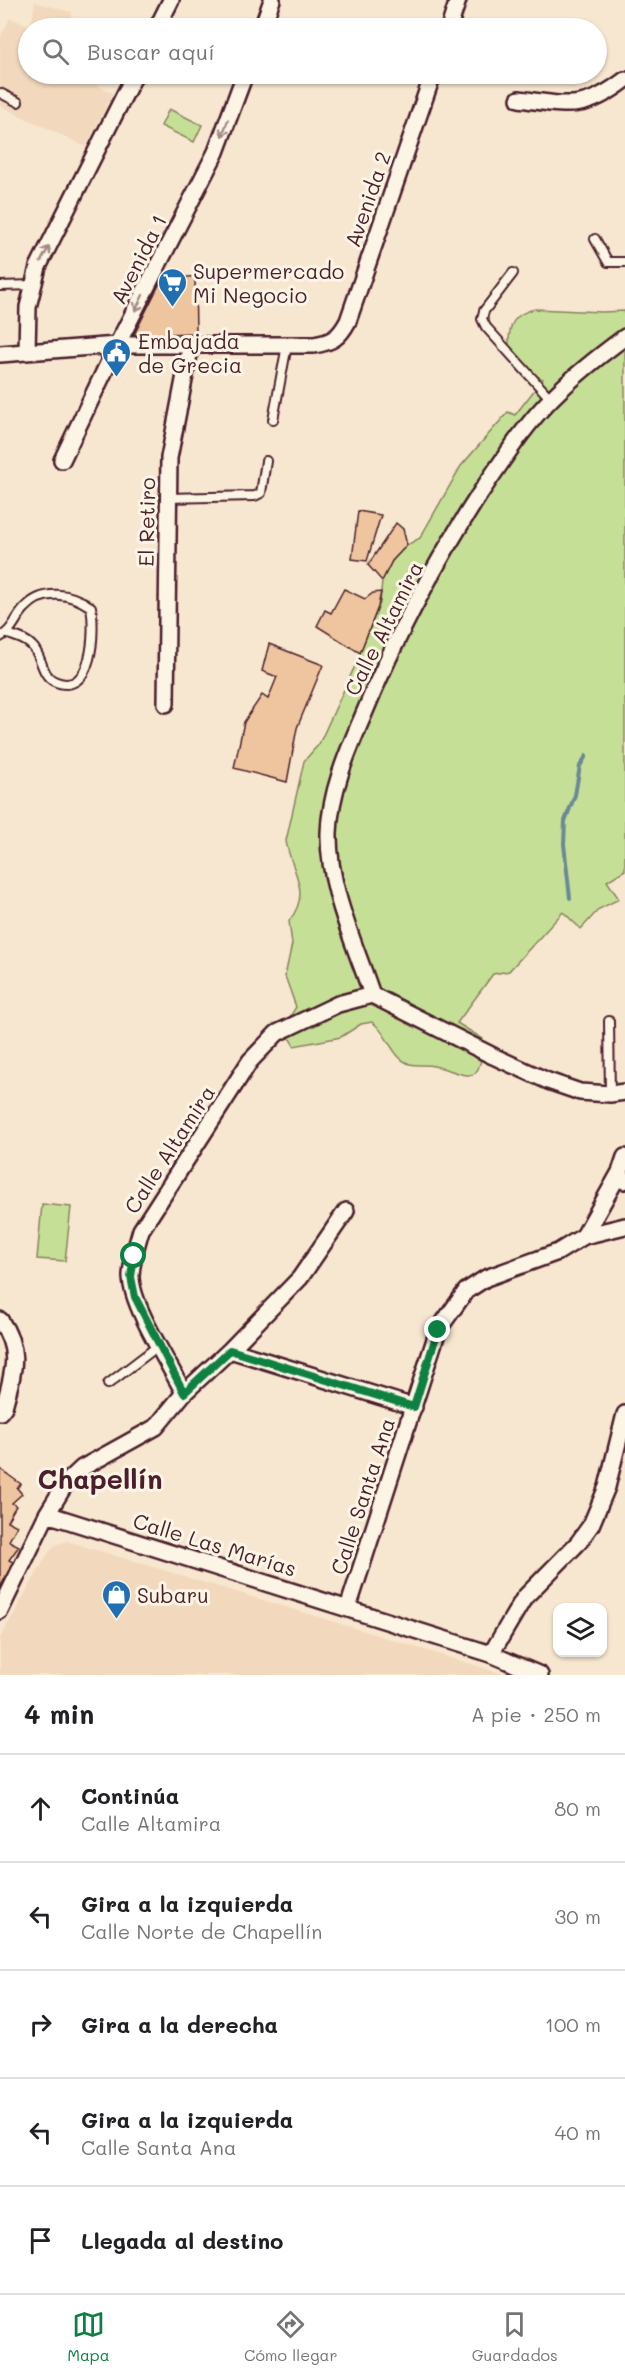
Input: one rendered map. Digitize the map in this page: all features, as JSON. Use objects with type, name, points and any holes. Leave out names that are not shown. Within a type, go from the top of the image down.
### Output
[{"type":"street","points":[[162,18],[171,0]]},
{"type":"street","points":[[266,18],[272,0]]},
{"type":"street","points":[[452,18],[458,0]]},
{"type":"street","points":[[519,99],[572,105],[586,104],[608,93],[625,80]]},
{"type":"street","points":[[27,351],[28,307],[38,267],[130,84]]},
{"type":"street","name":"Avenida 1","points":[[62,460],[117,345],[216,152],[241,84]]},
{"type":"street","name":"Avenida 2","points":[[287,345],[314,345],[339,337],[348,321],[430,84]]},
{"type":"street","name":"Calle Altamira","points":[[184,1393],[142,1314],[131,1277],[141,1230],[250,1061],[277,1034],[329,1007],[372,995],[336,887],[329,834],[335,793],[351,745],[384,664],[425,587],[464,519],[509,450],[551,399],[596,359],[625,338]]},
{"type":"street","name":"El Retiro","points":[[166,704],[166,498],[169,458],[191,344]]},
{"type":"street","points":[[0,354],[117,345],[287,345]]},
{"type":"street","points":[[372,995],[548,1081],[580,1092],[618,1093]]},
{"type":"street","name":"Calle Santa Ana","points":[[348,1608],[438,1330],[466,1291],[486,1278],[558,1252],[584,1236],[624,1171]]},
{"type":"street","points":[[0,1611],[47,1514],[66,1483],[82,1468],[156,1426],[184,1393],[230,1350],[300,1278],[346,1211]]},
{"type":"street","points":[[584,1236],[625,1226]]},
{"type":"street","points":[[0,1320],[10,1335],[15,1366],[4,1407],[0,1412]]},
{"type":"street","points":[[230,1350],[414,1407]]},
{"type":"street","points":[[491,1654],[524,1598],[578,1543],[591,1526],[607,1487],[625,1414]]},
{"type":"street","name":"Calle Las Marías","points":[[47,1514],[491,1654],[540,1675]]},
{"type":"lane","points":[[0,93],[18,102]]},
{"type":"lane","points":[[595,239],[608,262],[625,262]]},
{"type":"lane","points":[[513,273],[484,311],[482,319],[486,327],[551,399]]},
{"type":"lane","points":[[0,286],[32,285]]},
{"type":"lane","points":[[273,420],[287,345]]},
{"type":"lane","points":[[166,498],[261,494],[264,487],[266,461]]},
{"type":"lane","points":[[59,593],[79,598],[91,607],[93,618],[88,669],[82,676],[69,682],[53,681],[45,673],[34,647],[4,635],[25,607],[38,599],[59,593]]},
{"type":"lane","points":[[609,1021],[618,1093]]},
{"type":"lane","points":[[108,1384],[159,1345]]},
{"type":"shaded area","points":[[35,2],[72,12],[71,18],[32,18]]},
{"type":"shaded area","points":[[10,18],[18,21],[18,84],[95,84],[113,93],[86,147],[0,106],[0,38]]},
{"type":"shaded area","points":[[67,1541],[507,1675],[0,1675],[0,1638],[48,1553],[55,1545]]},
{"type":"green space","points":[[169,109],[202,125],[194,142],[161,126]]},
{"type":"green space","points":[[535,309],[625,311],[625,870],[607,881],[619,899],[599,909],[581,929],[563,912],[509,971],[493,974],[457,1023],[483,1039],[482,1056],[475,1073],[463,1075],[434,1066],[408,1063],[396,1053],[381,1030],[372,1022],[361,1024],[341,1037],[294,1046],[281,1023],[290,1017],[296,1007],[285,976],[292,944],[289,921],[296,910],[300,891],[286,841],[304,761],[319,744],[354,668],[380,603],[382,581],[392,561],[407,545],[420,538],[461,466],[508,412],[515,415],[543,379],[532,374],[509,349],[509,334],[513,322],[521,314]]},
{"type":"green space","points":[[42,1204],[71,1207],[65,1261],[37,1259]]},
{"type":"building","name":"Supermercado Mi Negocio","points":[[195,276],[196,333],[134,335],[161,281]]},
{"type":"building","points":[[358,511],[381,515],[367,561],[352,559]]},
{"type":"building","points":[[396,523],[403,529],[407,545],[392,561],[382,581],[368,565]]},
{"type":"building","points":[[344,589],[365,599],[373,593],[381,592],[378,607],[360,653],[317,626],[325,610],[331,613]]},
{"type":"building","points":[[269,644],[323,665],[297,728],[287,782],[234,768],[244,722],[262,695],[268,699],[277,677],[262,671]]},
{"type":"building","points":[[0,1469],[21,1484],[17,1488],[22,1494],[12,1503],[16,1506],[7,1521],[17,1526],[9,1541],[19,1546],[9,1560],[13,1562],[0,1588]]},
{"type":"waterway","points":[[570,898],[564,844],[565,821],[575,795],[580,766],[586,756]]},
{"type":"place","name":"Supermercado Mi Negocio","points":[[172,308]]},
{"type":"place","name":"Embajada de Grecia","points":[[117,378]]},
{"type":"place","name":"Subaru","points":[[116,1620]]},
{"type":"district","name":"Chapellín","points":[[100,1478]]},
{"type":"route","points":[[134,1256],[131,1277],[135,1297],[184,1393],[230,1350],[414,1407],[438,1330]]}]
